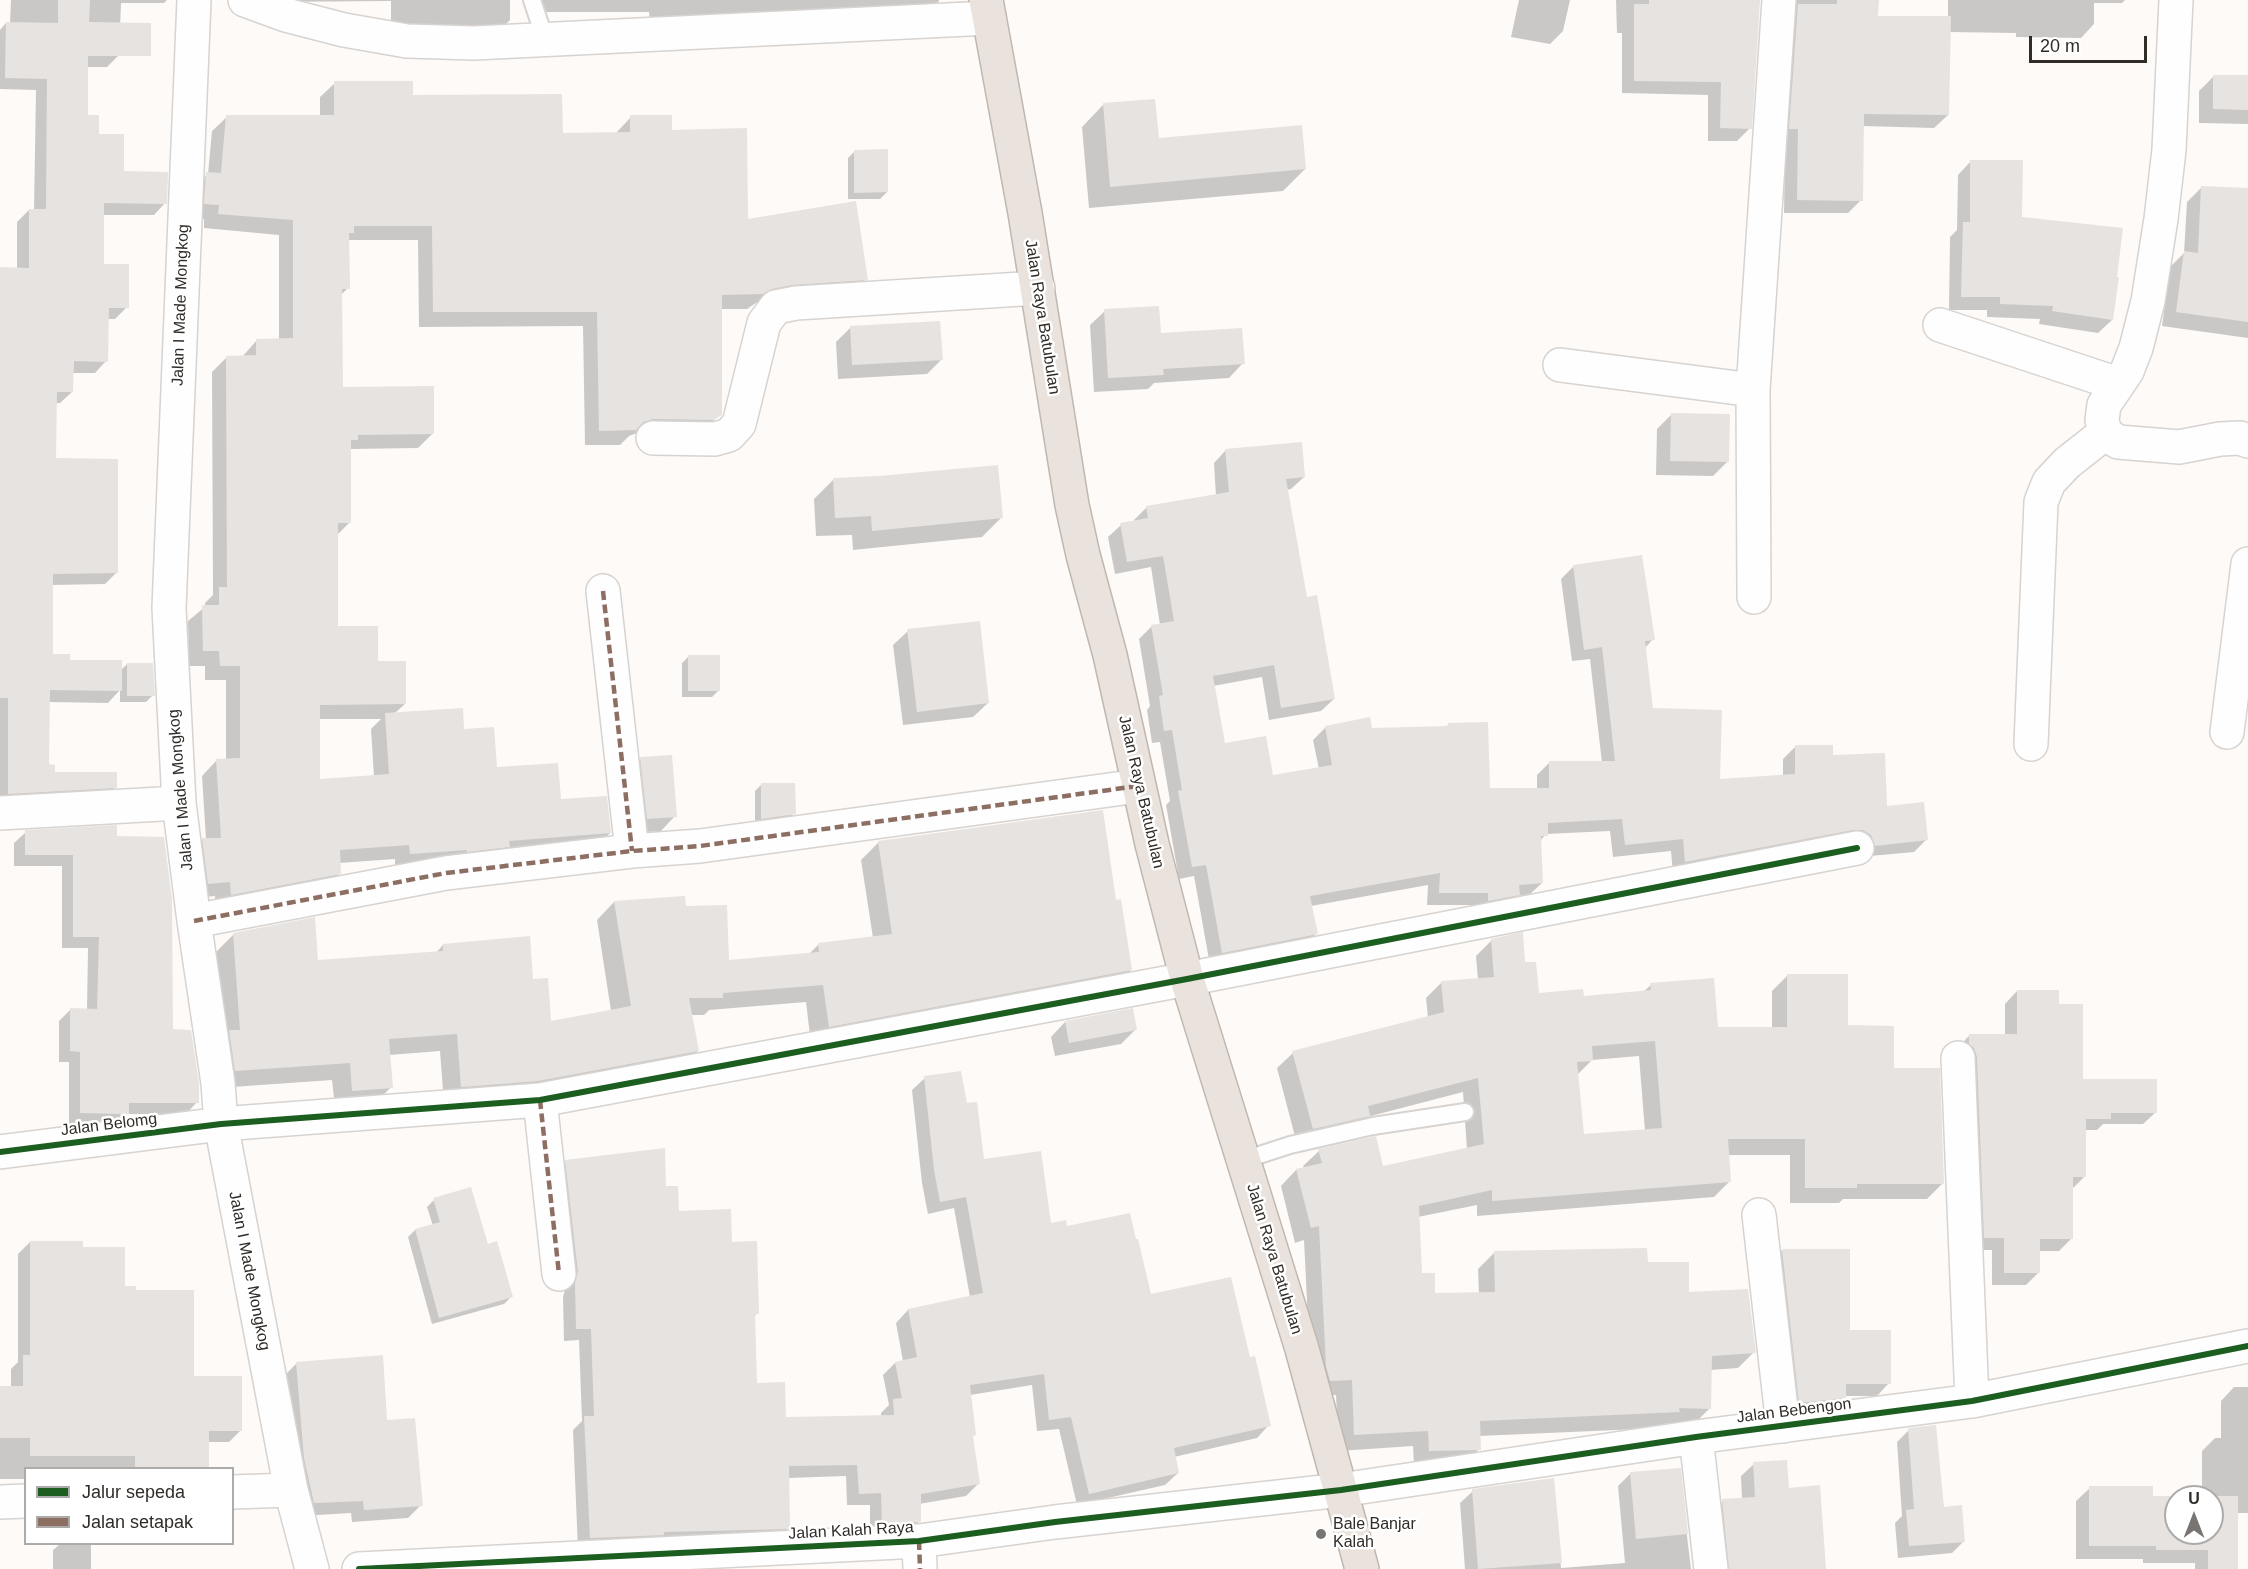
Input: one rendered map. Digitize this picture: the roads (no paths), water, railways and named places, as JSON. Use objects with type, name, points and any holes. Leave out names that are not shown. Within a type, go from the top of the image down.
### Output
[{"type":"highway","name":"Jalan Raya Batubulan","points":[[987,9],[1038,288],[1072,505],[1110,655],[1138,786],[1187,980],[1302,1349],[1362,1569]]},
{"type":"street","name":"Jalan I Made Mongkog","points":[[194,0],[169,608],[179,803],[218,1083],[221,1124],[291,1490],[312,1569]]},
{"type":"street","points":[[245,0],[286,15],[344,30],[407,41],[474,43],[987,9]]},
{"type":"street","points":[[1754,597],[1753,390],[1779,0]]},
{"type":"street","points":[[2176,0],[2169,150],[2148,301],[2136,348],[2127,371],[2104,405],[2102,420],[2105,433],[2118,442],[2179,447],[2220,439],[2240,438],[2248,441]]},
{"type":"street","points":[[653,438],[715,439],[729,435],[739,424],[764,323],[776,307],[796,303],[1038,288]]},
{"type":"street","points":[[1940,325],[2118,384]]},
{"type":"street","points":[[1560,365],[1753,390]]},
{"type":"street","points":[[2031,744],[2042,502],[2049,482],[2067,463],[2105,433]]},
{"type":"street","points":[[2227,732],[2248,564]]},
{"type":"street","points":[[603,591],[632,851]]},
{"type":"street","points":[[194,921],[446,873],[632,851],[700,846],[1138,786]]},
{"type":"street","points":[[0,813],[179,803]]},
{"type":"street","name":"Jalan Belomg","points":[[0,1152],[221,1124],[540,1100],[1187,980],[1857,848]]},
{"type":"street","points":[[1958,1058],[1972,1401]]},
{"type":"street","points":[[540,1100],[559,1274]]},
{"type":"street","points":[[1759,1215],[1783,1426]]},
{"type":"street","name":"Jalan Bebengon","points":[[1341,1490],[1696,1437],[1972,1401],[2248,1346]]},
{"type":"street","points":[[1696,1437],[1711,1569]]},
{"type":"street","points":[[234,1492],[291,1490]]},
{"type":"street","name":"Jalan Kalah Raya","points":[[359,1569],[919,1555],[1054,1522],[1341,1490]]},
{"type":"street","points":[[0,1502],[24,1501]]},
{"type":"lane","points":[[532,0],[545,39]]},
{"type":"lane","points":[[1244,1160],[1290,1145],[1373,1126],[1465,1112]]},
{"type":"place","name":"Bale Banjar Kalah","points":[[1321,1534]]}]
